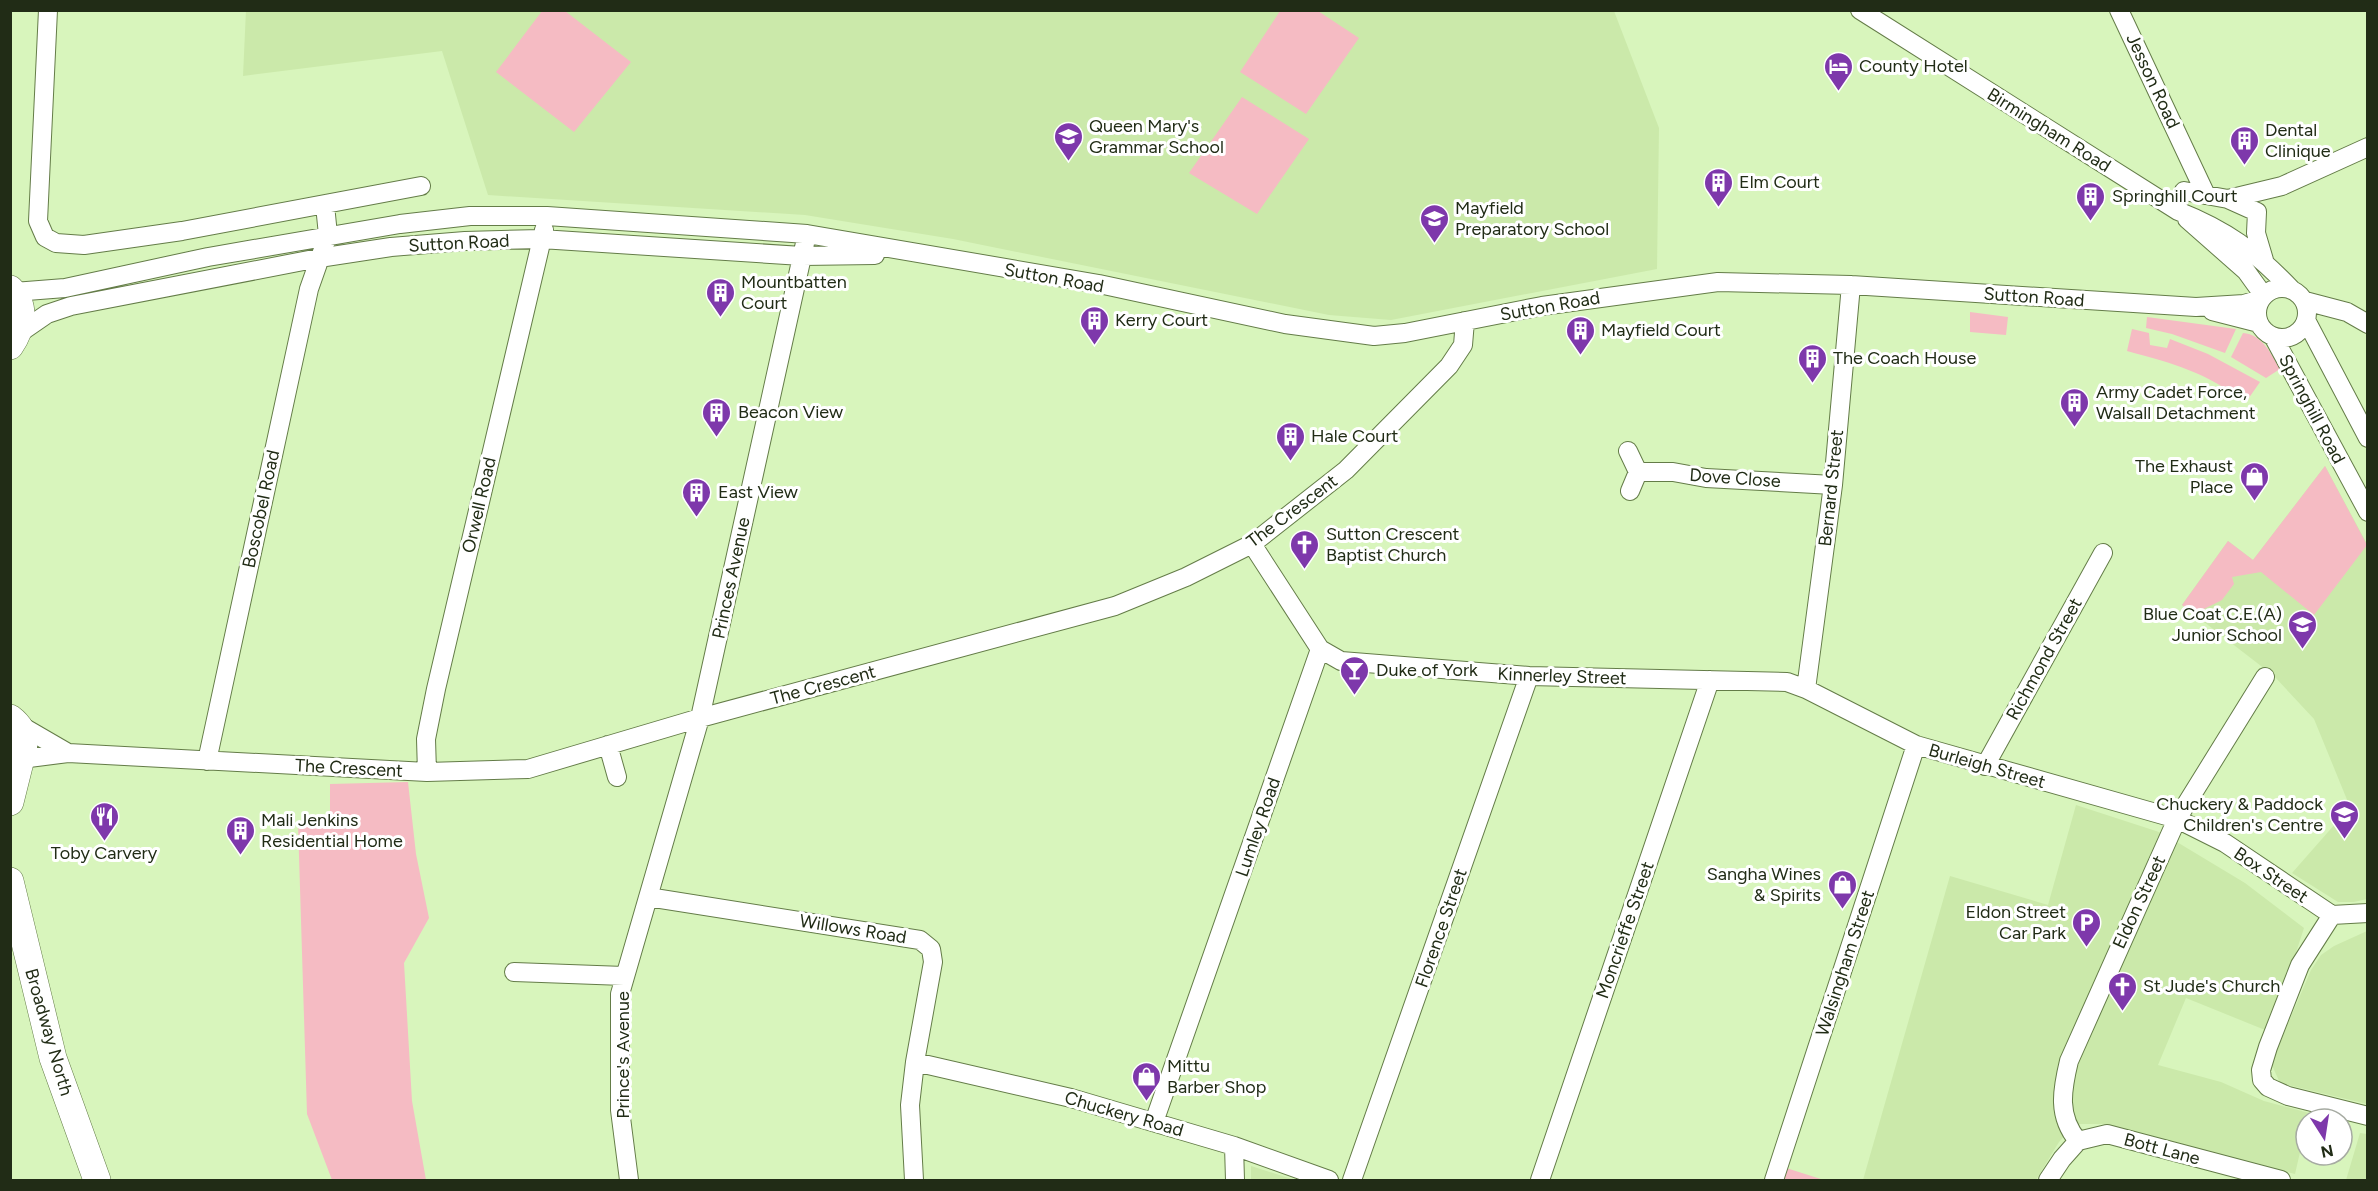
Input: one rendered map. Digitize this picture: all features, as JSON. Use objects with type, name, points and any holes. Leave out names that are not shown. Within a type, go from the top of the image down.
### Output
[{"type":"highway","points":[[12,290],[22,318],[13,342]]},
{"type":"highway","points":[[10,802],[17,764],[25,743],[14,721]]},
{"type":"highway","name":"Broadway North","points":[[10,880],[53,1058],[97,1180]]},
{"type":"street","points":[[48,10],[38,221],[45,237],[56,243],[84,246],[325,205],[421,186]]},
{"type":"street","name":"Birmingham Road","points":[[1860,10],[2178,211],[2246,271],[2263,298]]},
{"type":"street","name":"Jesson Road","points":[[2119,10],[2206,195]]},
{"type":"street","points":[[2228,200],[2282,186],[2367,147]]},
{"type":"street","name":"Jesson Road","points":[[2178,211],[2175,197],[2184,191],[2186,152]]},
{"type":"street","points":[[2264,260],[2256,233],[2257,212],[2282,186]]},
{"type":"street","points":[[2184,191],[2228,200],[2257,212]]},
{"type":"street","points":[[325,205],[328,235]]},
{"type":"street","name":"Birmingham Road","points":[[2178,211],[2215,226],[2264,260],[2298,295]]},
{"type":"street","name":"Sutton Road","points":[[12,290],[65,288],[328,235],[470,216],[547,216],[807,234],[1100,285],[1285,324],[1343,334],[1374,336],[1406,333],[1588,299],[1718,282],[1851,285],[2196,307],[2244,304],[2263,298]]},
{"type":"street","name":"Orwell Road","points":[[427,772],[426,739],[436,689],[547,216]]},
{"type":"street","name":"Princes Avenue","points":[[648,897],[700,718],[807,234]]},
{"type":"street","name":"Boscobel Road","points":[[207,761],[306,300],[328,235]]},
{"type":"street","name":"Sutton Road","points":[[13,342],[47,314],[71,306],[319,258],[390,247],[541,239],[802,256],[912,254]]},
{"type":"street","name":"Bernard Street","points":[[1806,689],[1833,485],[1851,285]]},
{"type":"street","points":[[2298,295],[2308,312],[2307,322],[2292,337],[2274,338],[2264,331],[2257,315],[2263,298],[2276,289],[2298,295],[2347,312],[2367,324]]},
{"type":"street","name":"Sutton Road","points":[[2196,307],[2259,323]]},
{"type":"street","name":"The Crescent","points":[[17,764],[68,753],[427,772],[528,769],[700,718],[1115,606],[1186,578],[1252,544],[1346,470],[1449,366],[1463,345],[1465,321]]},
{"type":"street","name":"Springhill Road","points":[[2307,322],[2367,438]]},
{"type":"street","name":"Springhill Road","points":[[2274,338],[2367,512]]},
{"type":"street","points":[[1628,451],[1638,472],[1630,491]]},
{"type":"street","name":"Dove Close","points":[[1638,472],[1672,472],[1706,478],[1833,485]]},
{"type":"street","points":[[1252,544],[1320,649]]},
{"type":"street","name":"Richmond Street","points":[[1984,766],[2103,553]]},
{"type":"street","name":"Kinnerley Street","points":[[1320,649],[1341,661],[1529,676],[1787,682],[1806,689]]},
{"type":"street","name":"Lumley Road","points":[[1154,1122],[1320,649]]},
{"type":"street","name":"Florence Street","points":[[1352,1180],[1529,676]]},
{"type":"street","name":"Eldon Street","points":[[2078,1141],[2070,1131],[2063,1112],[2062,1091],[2069,1061],[2177,819],[2265,677]]},
{"type":"street","name":"Moncrieffe Street","points":[[1540,1180],[1710,680]]},
{"type":"street","name":"Burleigh Street","points":[[1806,689],[1916,745],[2177,819]]},
{"type":"street","name":"The Crescent","points":[[14,721],[68,753]]},
{"type":"street","points":[[608,745],[617,777]]},
{"type":"street","name":"Walsingham Street","points":[[1774,1180],[1916,745]]},
{"type":"street","name":"Box Street","points":[[2177,819],[2224,843],[2332,915]]},
{"type":"street","name":"Prince's Avenue","points":[[629,1180],[620,1110],[620,994],[648,897]]},
{"type":"street","name":"Willows Road","points":[[648,897],[920,940],[931,949],[933,962],[915,1062],[910,1105],[914,1180]]},
{"type":"street","points":[[2367,913],[2332,915],[2300,965],[2261,1070],[2262,1080],[2268,1087],[2288,1096],[2367,1116]]},
{"type":"street","points":[[514,972],[624,976]]},
{"type":"street","name":"Chuckery Road","points":[[915,1062],[1071,1098],[1234,1146],[1329,1180]]},
{"type":"street","name":"Bott Lane","points":[[2078,1141],[2107,1134],[2277,1180]]},
{"type":"street","points":[[2048,1180],[2078,1141]]},
{"type":"street","points":[[1234,1146],[1235,1180]]},
{"type":"shaded area","name":"Queen Mary's Grammar School","points":[[246,10],[1614,11],[1659,128],[1657,269],[1391,320],[1329,315],[953,239],[805,215],[488,195],[442,51],[243,76]]},
{"type":"shaded area","points":[[542,11],[565,11],[631,62],[574,132],[496,72]]},
{"type":"shaded area","points":[[1280,11],[1318,11],[1359,38],[1306,114],[1240,72]]},
{"type":"shaded area","points":[[1242,97],[1309,139],[1257,214],[1189,173]]},
{"type":"shaded area","points":[[1970,312],[2008,317],[2006,335],[1970,332]]},
{"type":"shaded area","points":[[2147,317],[2236,329],[2225,353],[2172,334],[2146,328]]},
{"type":"shaded area","points":[[2132,329],[2149,333],[2150,345],[2167,348],[2170,339],[2208,354],[2260,382],[2246,402],[2217,383],[2189,370],[2127,351]]},
{"type":"shaded area","points":[[2243,333],[2250,334],[2261,341],[2280,369],[2266,378],[2231,357]]},
{"type":"shaded area","name":"Blue Coat C.E.(A) Junior School","points":[[2325,466],[2367,544],[2367,899],[2354,902],[2338,902],[2292,873],[2350,807],[2314,719],[2274,676],[2182,605],[2228,541],[2253,560]]},
{"type":"shaded area","points":[[2325,466],[2367,545],[2314,615],[2261,572],[2232,577],[2234,584],[2222,600],[2202,610],[2209,618],[2205,622],[2182,605],[2228,541],[2253,560]]},
{"type":"shaded area","points":[[408,782],[416,854],[429,918],[404,963],[412,1101],[426,1180],[332,1180],[307,1114],[298,823],[330,822],[330,784]]},
{"type":"shaded area","points":[[2076,805],[2162,833],[2245,883],[2304,928],[2270,1032],[2186,998],[2158,1065],[2221,1082],[2264,1101],[2294,1109],[2295,1174],[2104,1124],[2075,1124],[2059,1142],[2036,1180],[1863,1180],[1950,876],[2048,905]]},
{"type":"shaded area","points":[[2367,931],[2367,1104],[2280,1083],[2271,1063],[2311,970],[2321,955],[2334,946]]},
{"type":"shaded area","points":[[2360,1133],[2367,1134],[2367,1180],[2346,1180],[2350,1167],[2354,1167],[2354,1153]]},
{"type":"shaded area","points":[[1251,1166],[1295,1180],[1251,1180]]},
{"type":"shaded area","points":[[1783,1167],[1824,1180],[1779,1180]]},
{"type":"place","name":"County Hotel","points":[[1838,92]]},
{"type":"place","name":"Queen Mary's Grammar School","points":[[1068,162]]},
{"type":"place","name":"Dental Clinique","points":[[2244,166]]},
{"type":"place","name":"Elm Court","points":[[1718,208]]},
{"type":"place","name":"Springhill Court","points":[[2091,222]]},
{"type":"place","name":"Mayfield Preparatory School","points":[[1434,244]]},
{"type":"place","name":"Mountbatten Court","points":[[720,318]]},
{"type":"place","name":"Kerry Court","points":[[1094,346]]},
{"type":"place","name":"Mayfield Court","points":[[1580,356]]},
{"type":"place","name":"The Coach House","points":[[1812,384]]},
{"type":"place","name":"Army Cadet Force, Walsall Detachment","points":[[2075,428]]},
{"type":"place","name":"Beacon View","points":[[717,438]]},
{"type":"place","name":"Hale Court","points":[[1290,462]]},
{"type":"place","name":"The Exhaust Place","points":[[2254,502]]},
{"type":"place","name":"East View","points":[[697,518]]},
{"type":"place","name":"Sutton Crescent Baptist Church","points":[[1305,570]]},
{"type":"place","name":"Blue Coat C.E.(A) Junior School","points":[[2303,650]]},
{"type":"place","name":"Duke of York","points":[[1355,696]]},
{"type":"place","name":"Chuckery & Paddock Children's Centre","points":[[2344,840]]},
{"type":"place","name":"Toby Carvery","points":[[104,842]]},
{"type":"place","name":"Mali Jenkins Residential Home","points":[[240,856]]},
{"type":"place","name":"Sangha Wines & Spirits","points":[[1842,910]]},
{"type":"place","name":"Eldon Street Car Park","points":[[2087,948]]},
{"type":"place","name":"St Jude's Church","points":[[2122,1012]]},
{"type":"place","name":"Mittu Barber Shop","points":[[1146,1102]]}]
